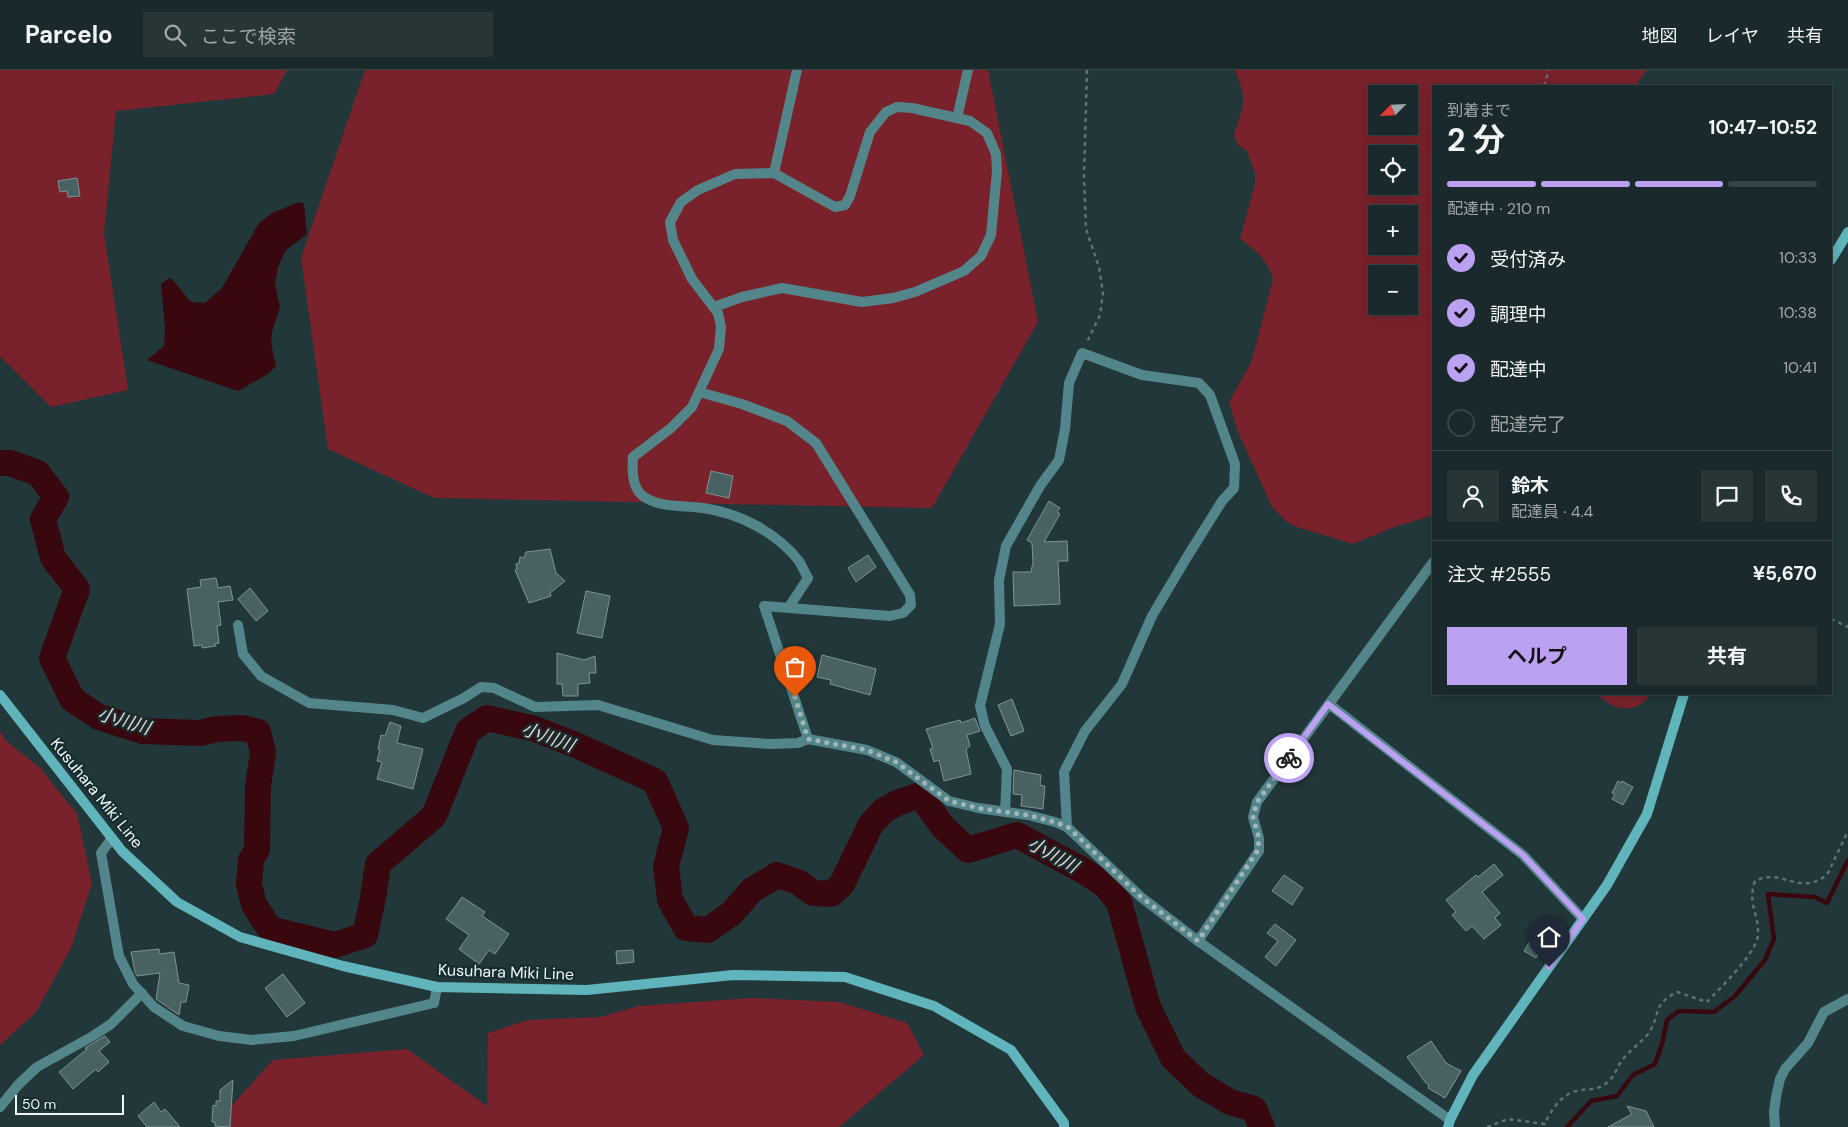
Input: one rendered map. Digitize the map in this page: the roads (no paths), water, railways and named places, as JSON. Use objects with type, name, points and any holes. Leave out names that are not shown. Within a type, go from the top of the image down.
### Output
[{"type":"main road","points":[[1832,258],[1848,232]]},
{"type":"main road","name":"Kusuhara Miki Line","points":[[0,695],[122,851],[177,902],[240,937],[343,966],[437,987],[587,990],[733,975],[845,978],[934,1006],[1011,1050],[1064,1122],[1064,1127]]},
{"type":"main road","points":[[1449,1124],[1472,1075],[1608,885],[1647,814],[1684,695]]},
{"type":"street","points":[[774,172],[798,70]]},
{"type":"street","points":[[957,118],[968,70]]},
{"type":"street","points":[[714,307],[742,297],[782,288],[862,302],[892,298],[915,292],[964,271],[981,256],[991,235],[997,171],[996,154],[987,133],[970,121],[912,108],[897,108],[886,112],[870,132],[850,196],[845,205],[835,207],[774,172],[735,174],[698,190],[680,202],[670,222],[673,240],[692,279],[718,313],[721,327],[719,349],[692,407],[671,428],[633,457],[632,474],[641,495],[656,503],[705,508],[744,519],[775,538],[799,562],[808,578],[789,607]]},
{"type":"street","points":[[1005,812],[1007,769],[985,726],[980,706],[1000,624],[999,580],[1006,546],[1040,486],[1059,460],[1065,429],[1069,383],[1082,353],[1142,375],[1198,383],[1210,395],[1235,464],[1234,488],[1222,501],[1187,556],[1152,616],[1122,684],[1085,731],[1064,772],[1068,827]]},
{"type":"street","points":[[699,392],[742,404],[787,421],[816,442],[910,595],[911,605],[903,613],[890,616],[764,606],[808,739]]},
{"type":"street","points":[[1198,941],[1258,850],[1259,838],[1253,817],[1257,802],[1432,563]]},
{"type":"street","points":[[238,625],[242,654],[261,676],[309,703],[392,710],[423,718],[464,698],[481,687],[494,688],[535,707],[598,705],[713,740],[770,744],[798,743],[808,739],[867,750],[896,762],[949,801],[1028,815],[1068,827],[1141,897],[1198,941],[1449,1124]]},
{"type":"street","points":[[1328,704],[1523,855],[1583,919]]},
{"type":"street","points":[[112,838],[101,853],[119,956],[133,984],[142,994],[154,1007],[183,1026],[219,1036],[252,1040],[294,1036],[434,1002],[437,987]]},
{"type":"street","points":[[0,1107],[36,1067],[111,1024],[142,994]]},
{"type":"street","points":[[1775,1127],[1774,1112],[1780,1079],[1785,1069],[1808,1043],[1824,1012],[1848,1000]]},
{"type":"waterway","name":"小川川","points":[[0,463],[10,463],[38,473],[56,497],[43,519],[53,558],[77,589],[52,658],[72,699],[99,717],[143,731],[200,733],[217,729],[243,728],[258,732],[263,753],[258,786],[257,849],[251,860],[249,884],[254,905],[270,929],[335,945],[365,935],[378,864],[434,816],[468,731],[487,718],[535,729],[655,781],[676,828],[666,866],[670,900],[686,928],[708,930],[732,913],[752,890],[777,875],[798,882],[813,893],[831,894],[842,884],[871,824],[883,811],[897,803],[920,795],[943,827],[968,850],[1017,835],[1104,884],[1119,902],[1148,1007],[1173,1058],[1200,1084],[1230,1102],[1254,1109],[1262,1127]]},
{"type":"waterway","points":[[1567,1127],[1591,1101],[1617,1096],[1633,1075],[1655,1064],[1667,1020],[1679,1011],[1714,1012],[1735,996],[1765,960],[1774,939],[1768,894],[1815,897],[1827,903],[1848,860]]}]
